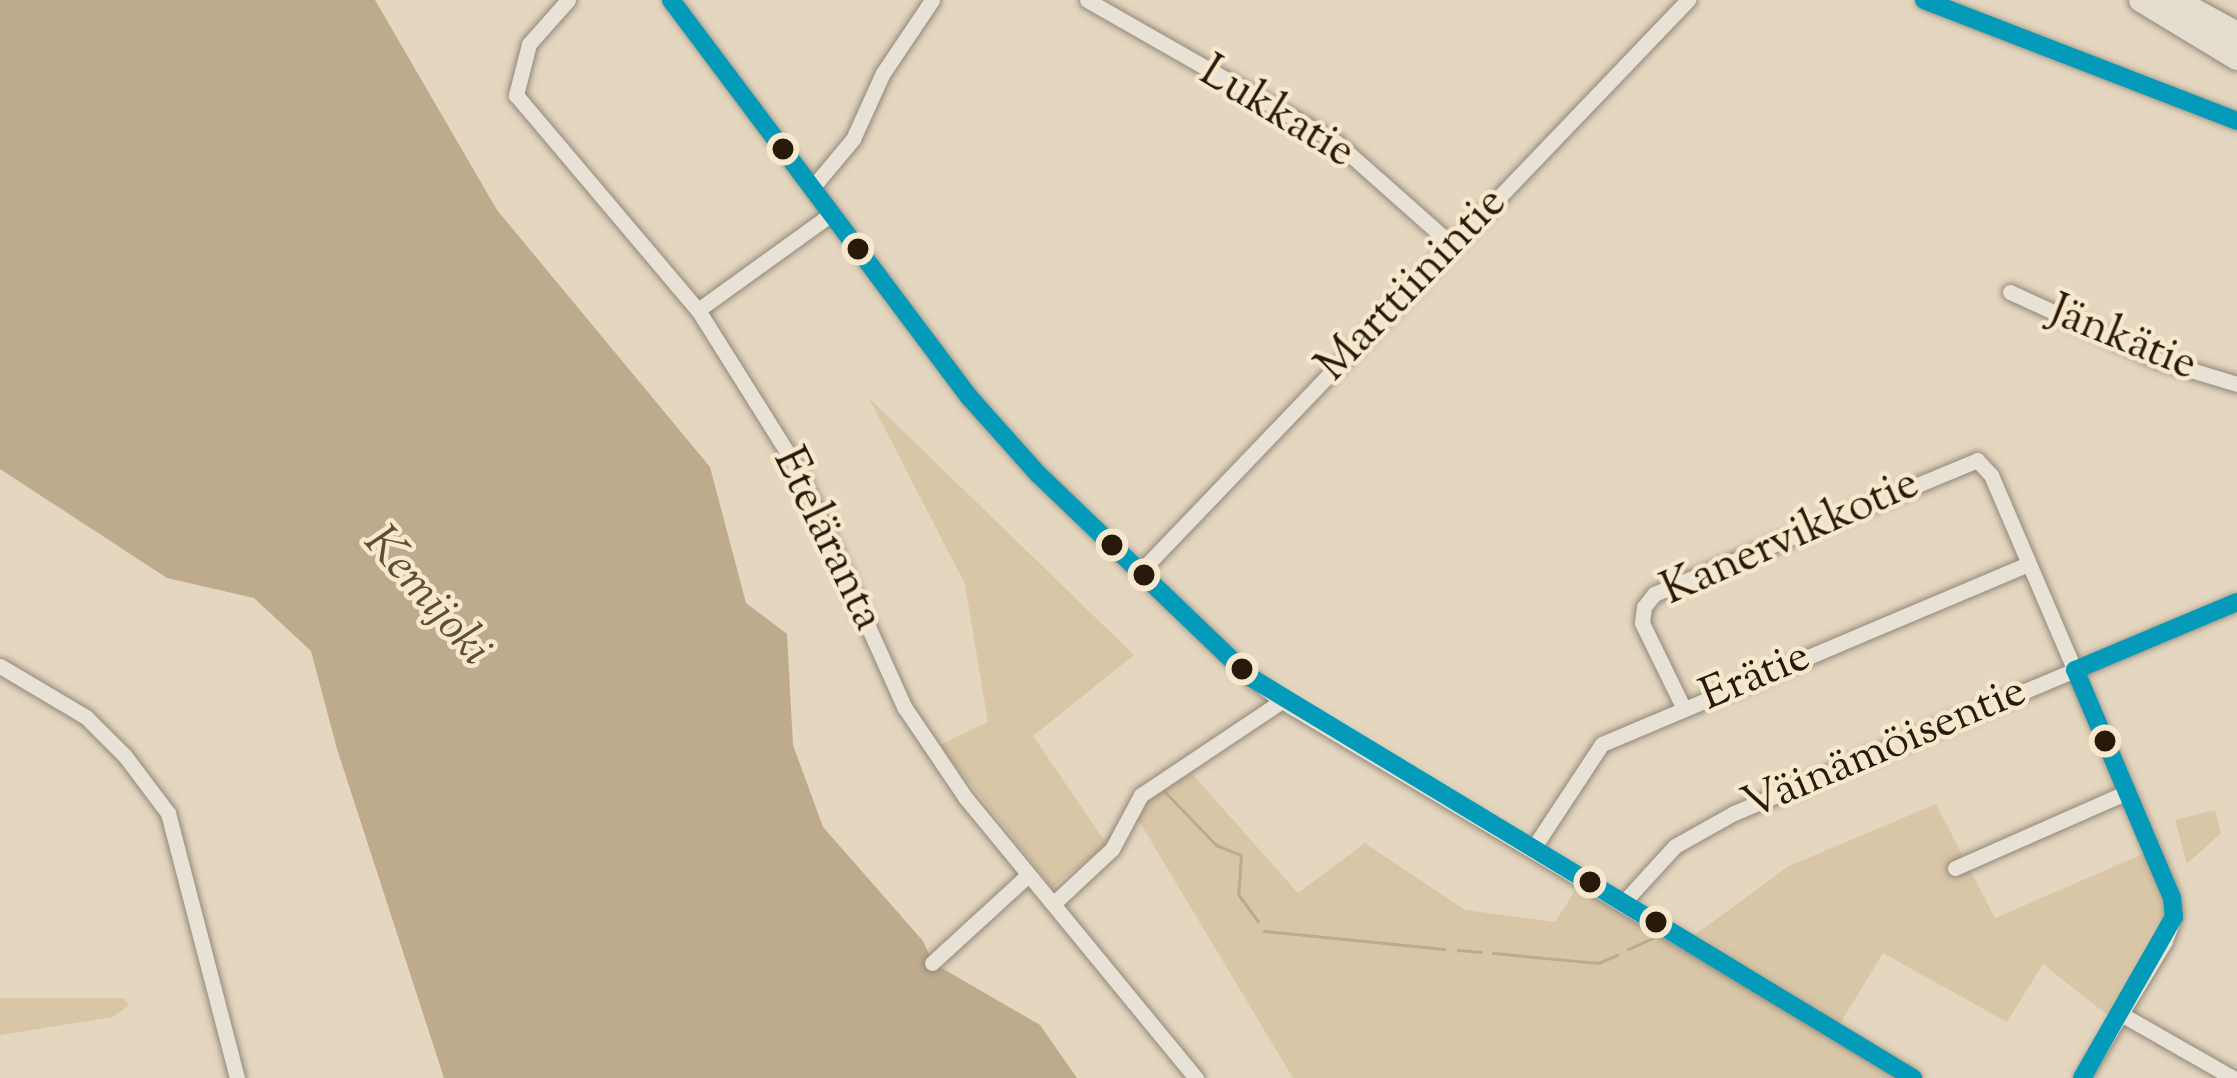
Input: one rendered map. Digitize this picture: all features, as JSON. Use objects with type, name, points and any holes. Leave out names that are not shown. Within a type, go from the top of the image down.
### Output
[{"type":"highway","points":[[2141,0],[2237,58]]},
{"type":"highway","points":[[2175,0],[2237,34]]},
{"type":"street","name":"Eteläranta","points":[[568,0],[529,44],[516,95],[698,310],[796,466],[905,708],[965,797],[1196,1078]]},
{"type":"street","points":[[671,0],[1007,441],[1139,573],[1282,701],[1913,1078]]},
{"type":"street","points":[[812,188],[853,139],[883,74],[932,0]]},
{"type":"street","name":"Lukkatie","points":[[1087,0],[1336,142],[1452,244]]},
{"type":"street","name":"Marttiinintie","points":[[1139,573],[1688,0]]},
{"type":"street","points":[[1924,0],[2237,121]]},
{"type":"street","points":[[698,310],[831,214]]},
{"type":"street","name":"Jänkätie","points":[[2009,292],[2158,360],[2237,384]]},
{"type":"street","name":"Kanervikkotie","points":[[1684,709],[1642,623],[1644,607],[1654,594],[1977,460],[1991,475],[2028,564]]},
{"type":"street","points":[[2028,564],[2172,898],[2174,917],[2082,1078]]},
{"type":"street","name":"Erätie","points":[[1532,850],[1602,744],[2028,564]]},
{"type":"street","name":"Väinämöisentie","points":[[1622,904],[1675,846],[1734,813],[2237,602]]},
{"type":"street","points":[[0,666],[86,717],[125,755],[167,813],[237,1078]]},
{"type":"street","points":[[1053,904],[1112,849],[1141,795],[1282,701]]},
{"type":"street","points":[[1955,868],[2127,792]]},
{"type":"street","points":[[932,963],[1028,876]]},
{"type":"street","points":[[2121,1014],[2233,1078]]},
{"type":"shaded area","points":[[869,398],[1134,655],[1033,736],[1104,840],[1187,768],[1298,893],[1365,843],[1465,910],[1555,922],[1580,883],[1681,945],[1789,866],[1936,804],[1995,918],[2143,854],[2162,876],[2174,917],[2116,1022],[2043,964],[2007,1022],[1883,953],[1833,1035],[1906,1078],[1293,1078],[1139,821],[1052,887],[940,745],[988,722],[965,584]]},
{"type":"shaded area","points":[[2215,810],[2221,833],[2187,864],[2175,820]]},
{"type":"shaded area","points":[[0,998],[123,998],[129,1005],[113,1017],[0,1035]]},
{"type":"water","name":"Kemijoki","points":[[0,0],[375,0],[497,210],[710,467],[746,603],[787,634],[793,745],[823,827],[923,941],[933,963],[1040,1025],[1077,1078],[444,1078],[337,749],[311,651],[254,598],[167,578],[0,469]]},
{"type":"waterway","points":[[1165,792],[1216,845],[1241,855],[1238,894],[1258,922]]},
{"type":"waterway","points":[[1264,931],[1444,949]]},
{"type":"waterway","points":[[1628,949],[1655,937]]},
{"type":"waterway","points":[[1458,950],[1481,952]]},
{"type":"waterway","points":[[1493,953],[1598,963],[1617,955]]},
{"type":"transit line","points":[[671,0],[970,398],[1038,474],[1250,677],[1913,1078]]},
{"type":"transit line","points":[[1924,0],[2237,121]]},
{"type":"transit line","points":[[2082,1078],[2174,917],[2172,898],[2075,670],[2237,602]]}]
